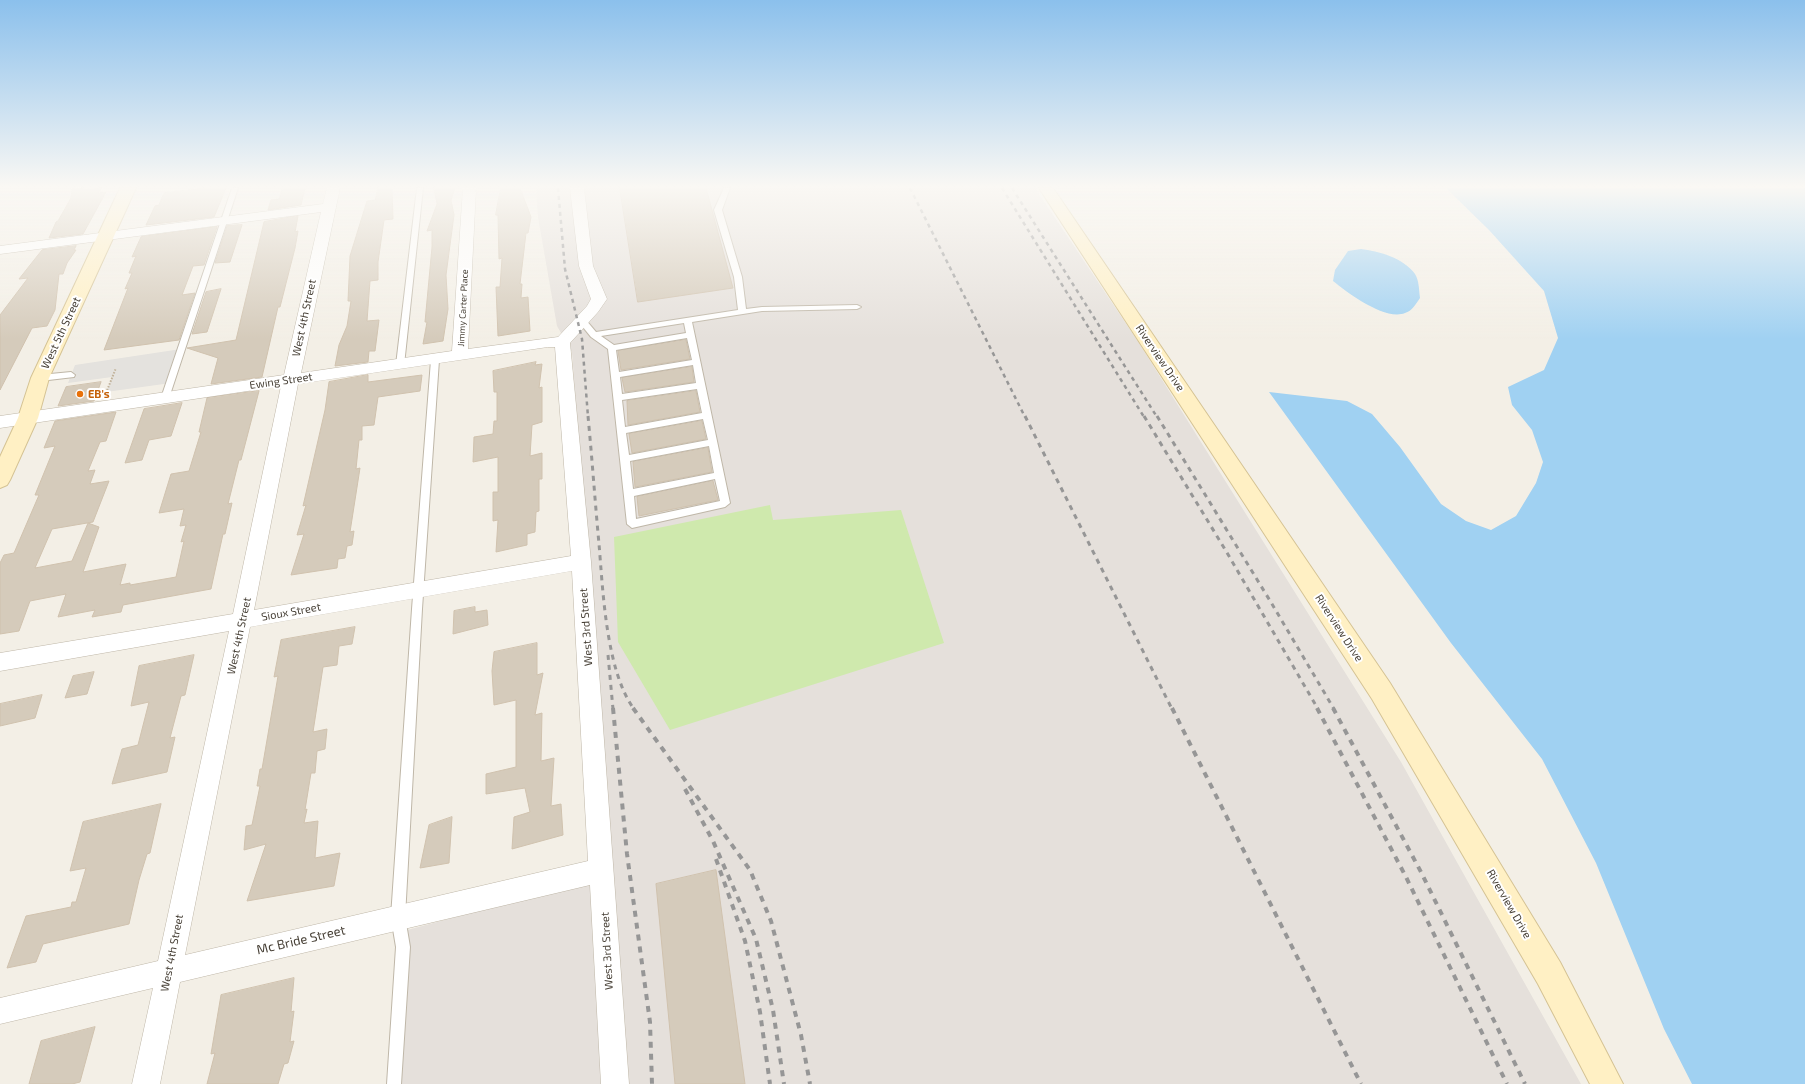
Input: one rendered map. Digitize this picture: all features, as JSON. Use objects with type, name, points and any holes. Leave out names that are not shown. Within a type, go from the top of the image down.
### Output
[{"type":"street","points":[[0,250],[86,239]]},
{"type":"street","name":"West 5th Street","points":[[0,480],[28,418],[40,378],[105,239]]},
{"type":"street","name":"West 4th Street","points":[[146,1084],[321,239]]},
{"type":"street","name":"Jimmy Carter Place","points":[[460,356],[466,239]]},
{"type":"street","points":[[562,342],[582,321],[599,299],[586,266],[583,239]]},
{"type":"street","name":"Riverview Drive","points":[[1080,239],[1381,691],[1549,973],[1607,1084]]},
{"type":"street","name":"Ewing Street","points":[[0,422],[435,360],[548,342],[562,342]]},
{"type":"street","name":"West 3rd Street","points":[[562,342],[581,562],[602,870],[614,1084]]},
{"type":"street","name":"Sioux Street","points":[[0,662],[581,562]]},
{"type":"street","name":"Mc Bride Street","points":[[0,1011],[602,870]]},
{"type":"lane","points":[[165,398],[218,239]]},
{"type":"lane","points":[[400,364],[414,239]]},
{"type":"lane","points":[[727,239],[738,277],[742,312]]},
{"type":"lane","points":[[594,335],[762,309],[857,307]]},
{"type":"lane","points":[[582,321],[594,335],[612,348],[692,336]]},
{"type":"lane","points":[[612,348],[632,524],[725,503],[688,321]]},
{"type":"lane","points":[[394,1084],[403,947],[398,917],[435,360]]},
{"type":"lane","points":[[615,375],[697,362]]},
{"type":"lane","points":[[40,378],[71,375]]},
{"type":"lane","points":[[618,398],[702,385]]},
{"type":"lane","points":[[621,431],[708,415]]},
{"type":"lane","points":[[624,459],[713,442]]},
{"type":"lane","points":[[628,494],[720,475]]},
{"type":"path","points":[[100,407],[116,368]]},
{"type":"shaded area","points":[[542,239],[1069,239],[1139,343],[1401,762],[1581,1084],[387,1084],[400,932],[611,875],[572,352],[557,326]]},
{"type":"shaded area","points":[[181,349],[171,383],[106,392],[112,377],[68,383],[75,365]]},
{"type":"green space","points":[[770,505],[773,520],[901,510],[944,643],[670,730],[618,642],[614,537]]},
{"type":"water","points":[[1497,239],[1805,239],[1805,1084],[1692,1084],[1664,1029],[1596,863],[1542,759],[1451,643],[1269,392],[1347,401],[1372,414],[1400,447],[1441,504],[1466,521],[1491,530],[1516,516],[1536,483],[1543,462],[1532,430],[1512,405],[1508,387],[1544,370],[1558,338],[1544,291]]},
{"type":"water","points":[[1361,249],[1390,256],[1410,268],[1415,274],[1418,282],[1420,298],[1410,311],[1397,314],[1377,310],[1357,299],[1333,281],[1335,270],[1348,251]]},
{"type":"building","points":[[140,239],[213,239],[204,265],[193,266],[182,295],[195,293],[179,340],[104,350],[128,288],[125,289],[132,273],[129,273],[136,256],[132,257]]},
{"type":"building","points":[[223,239],[238,239],[230,262],[215,263]]},
{"type":"building","points":[[260,239],[297,239],[280,307],[278,307],[262,377],[211,384],[218,358],[187,348],[236,340]]},
{"type":"building","points":[[355,239],[381,239],[378,262],[378,280],[370,281],[367,321],[379,320],[375,351],[369,351],[368,362],[335,366],[339,345],[347,326],[351,301],[348,301],[350,256]]},
{"type":"building","points":[[432,239],[451,239],[446,275],[448,309],[443,341],[423,344],[427,322],[425,322]]},
{"type":"building","points":[[499,239],[525,239],[520,284],[522,284],[521,298],[528,297],[530,331],[498,336],[496,287],[500,287],[502,258],[499,259]]},
{"type":"building","points":[[628,239],[720,239],[733,288],[638,302]]},
{"type":"building","points":[[76,246],[74,250],[76,250],[67,263],[63,274],[59,274],[55,310],[47,326],[32,328],[0,390],[0,315],[28,278],[19,279],[42,250]]},
{"type":"building","points":[[221,289],[207,332],[192,334],[206,292]]},
{"type":"building","points":[[686,340],[690,359],[621,370],[618,351]]},
{"type":"building","points":[[536,362],[535,365],[542,364],[539,388],[542,387],[542,422],[532,425],[530,456],[542,453],[542,479],[539,479],[539,511],[536,512],[535,532],[527,534],[527,545],[496,552],[498,520],[493,521],[493,492],[498,492],[498,457],[473,462],[474,437],[493,434],[494,421],[497,421],[497,392],[494,392],[493,371]]},
{"type":"building","points":[[692,367],[694,382],[625,392],[622,378]]},
{"type":"building","points":[[368,375],[368,382],[422,375],[420,391],[378,397],[374,425],[362,426],[362,440],[359,440],[356,469],[360,468],[350,532],[354,531],[352,545],[347,546],[345,558],[338,559],[337,568],[291,575],[304,534],[297,535],[306,505],[303,506],[325,410],[329,382]]},
{"type":"building","name":"EB's","points":[[101,382],[94,401],[58,406],[66,387]]},
{"type":"building","points":[[259,391],[228,504],[232,503],[225,534],[223,534],[211,589],[123,605],[121,612],[92,617],[95,610],[58,617],[66,594],[30,601],[19,631],[0,634],[0,563],[4,555],[14,553],[39,495],[35,495],[55,446],[44,448],[55,421],[116,412],[106,441],[100,442],[88,471],[95,470],[90,484],[109,481],[93,522],[52,529],[35,568],[72,561],[88,523],[99,527],[83,572],[126,564],[120,585],[130,583],[130,585],[176,577],[184,541],[181,542],[186,525],[180,526],[184,509],[159,513],[171,474],[189,471],[201,432],[199,432],[207,398]]},
{"type":"building","points":[[696,391],[700,412],[628,425],[627,401]]},
{"type":"building","points":[[182,403],[171,436],[149,440],[142,460],[125,463],[144,409]]},
{"type":"building","points":[[702,421],[706,439],[632,453],[629,434]]},
{"type":"building","points":[[708,448],[712,472],[635,487],[633,462]]},
{"type":"building","points":[[713,481],[718,500],[639,516],[637,497]]},
{"type":"building","points":[[475,607],[475,612],[487,610],[488,625],[453,634],[454,611]]},
{"type":"building","points":[[355,627],[352,644],[339,646],[337,665],[323,667],[313,732],[327,729],[325,749],[317,751],[315,773],[311,773],[305,810],[307,809],[304,823],[318,821],[315,858],[340,853],[334,886],[247,901],[266,844],[244,850],[246,826],[252,825],[260,786],[257,786],[260,769],[262,769],[278,676],[274,677],[281,640]]},
{"type":"building","points":[[537,643],[537,675],[543,673],[535,715],[542,713],[541,761],[554,758],[551,806],[561,804],[563,835],[512,849],[514,817],[530,812],[525,788],[486,794],[486,774],[516,767],[516,700],[494,705],[492,671],[494,652]]},
{"type":"building","points":[[194,655],[185,695],[181,696],[170,738],[175,737],[167,772],[112,784],[122,749],[138,745],[149,702],[131,706],[139,666]]},
{"type":"building","points":[[94,672],[87,694],[65,698],[73,676]]},
{"type":"building","points":[[42,695],[35,718],[0,726],[0,704]]},
{"type":"building","points":[[161,804],[150,853],[147,854],[139,880],[129,924],[43,944],[36,962],[7,968],[26,916],[71,907],[72,902],[76,902],[86,868],[70,871],[83,822]]},
{"type":"building","points":[[452,817],[449,863],[420,868],[429,825]]},
{"type":"building","points":[[716,870],[745,1084],[675,1084],[656,884]]},
{"type":"building","points":[[294,978],[291,1012],[294,1011],[290,1042],[294,1041],[288,1063],[284,1064],[278,1084],[207,1084],[215,1053],[211,1054],[221,995]]},
{"type":"building","points":[[95,1027],[80,1082],[72,1084],[29,1084],[41,1041]]},
{"type":"railway","points":[[562,239],[565,269],[582,339],[588,417]]},
{"type":"railway","points":[[935,239],[1025,417]]},
{"type":"railway","points":[[1033,239],[1144,417]]},
{"type":"railway","points":[[1044,239],[1157,417]]},
{"type":"railway","points":[[588,416],[604,607],[617,674],[634,709]]},
{"type":"railway","points":[[1025,416],[1172,709]]},
{"type":"railway","points":[[1144,416],[1226,551],[1318,709]]},
{"type":"railway","points":[[1157,416],[1272,604],[1334,709]]},
{"type":"railway","points":[[608,655],[613,709]]},
{"type":"railway","points":[[613,708],[627,854],[650,1022],[652,1084]]},
{"type":"railway","points":[[633,708],[750,870],[771,921],[801,1035],[810,1084]]},
{"type":"railway","points":[[1172,708],[1361,1084]]},
{"type":"railway","points":[[1317,708],[1406,877],[1507,1084]]},
{"type":"railway","points":[[1333,708],[1421,872],[1525,1084]]},
{"type":"railway","points":[[685,789],[713,841],[756,939],[773,1010],[784,1084]]},
{"type":"railway","points":[[716,859],[745,941],[760,1012],[770,1084]]},
{"type":"place","name":"EB's","points":[[80,394]]}]
